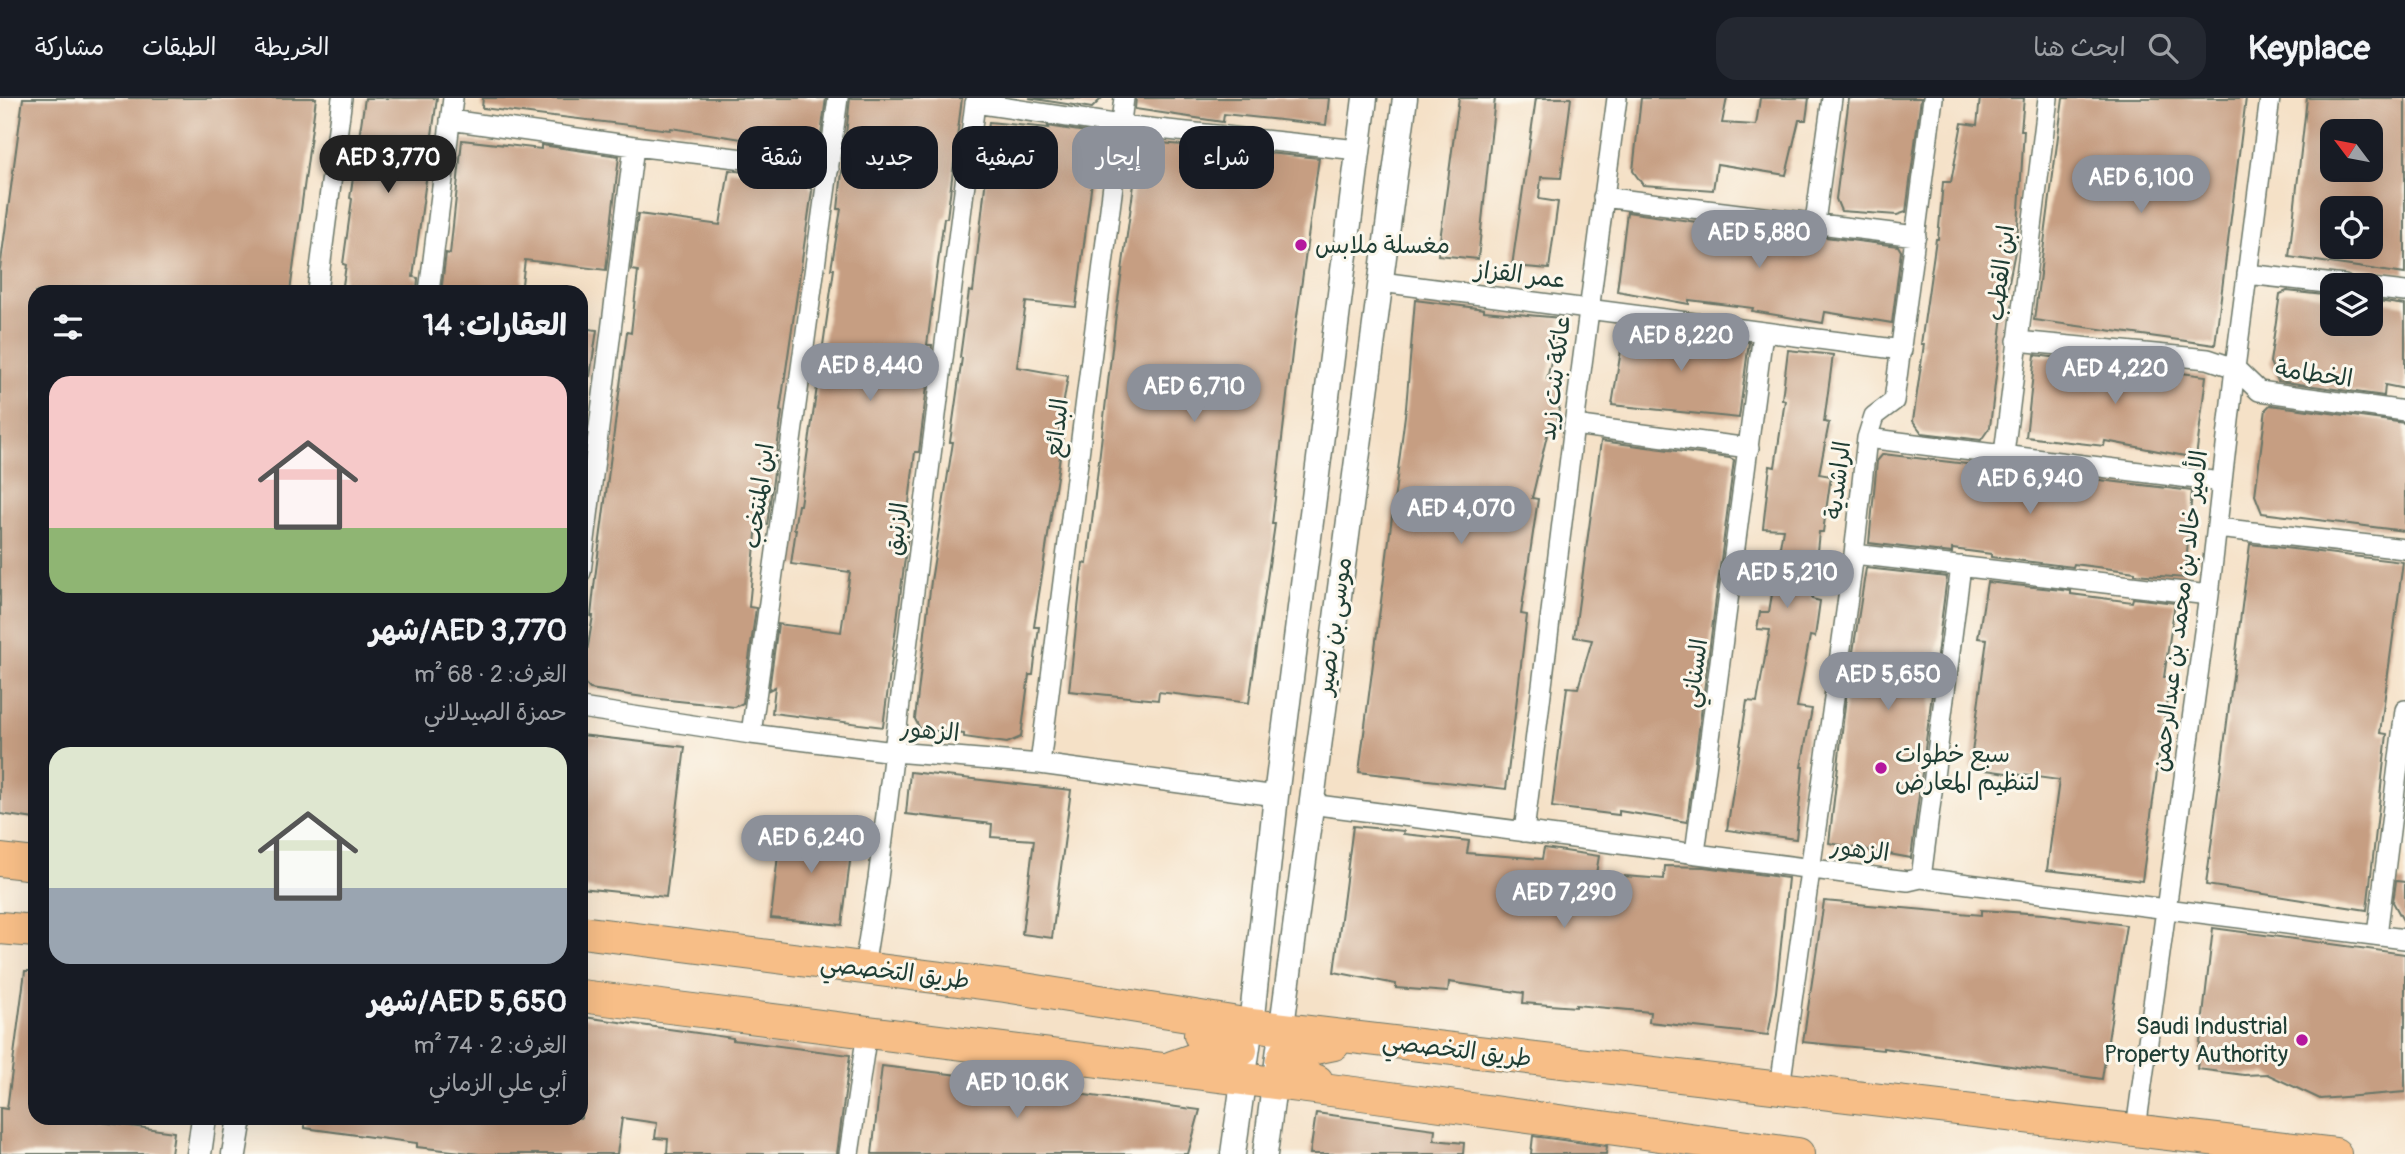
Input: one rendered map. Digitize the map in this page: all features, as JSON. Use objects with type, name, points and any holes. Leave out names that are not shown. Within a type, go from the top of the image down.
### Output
[{"type":"main road","points":[[0,860],[28,863]]},
{"type":"main road","points":[[0,928],[28,930]]},
{"type":"main road","name":"طريق التخصصي","points":[[588,933],[1005,986],[1266,1027],[2335,1154]]},
{"type":"main road","points":[[588,997],[1354,1093],[1751,1151],[1798,1154]]},
{"type":"main road","points":[[1159,1011],[1201,1035],[1234,1041],[1241,1046],[1241,1050],[1236,1053],[1206,1055],[1160,1070]]},
{"type":"main road","points":[[1354,1093],[1282,1068],[1282,1061],[1286,1054],[1359,1038]]},
{"type":"street","points":[[318,285],[342,98]]},
{"type":"street","points":[[430,285],[453,98]]},
{"type":"street","name":"ابن المنتخب","points":[[751,734],[838,98]]},
{"type":"street","name":"البدائع","points":[[1040,764],[1124,98]]},
{"type":"street","points":[[1286,986],[1277,1004],[1265,1007],[1259,1005],[1256,981],[1276,796],[1365,98]]},
{"type":"street","name":"موسى بن نصير","points":[[1266,1027],[1286,986],[1405,98]]},
{"type":"street","name":"عاتكة بنت زيد","points":[[1524,832],[1588,309],[1617,98]]},
{"type":"street","points":[[1815,222],[1832,98]]},
{"type":"street","name":"الراشدية","points":[[1780,1087],[1854,554],[1867,438],[1874,416],[1894,401],[1933,98]]},
{"type":"street","name":"ابن القطب","points":[[2004,454],[2048,98]]},
{"type":"street","name":"الأمير خالد بن محمد بن عبدالرحمن","points":[[2136,1129],[2209,595],[2270,98]]},
{"type":"street","points":[[978,100],[1120,125],[1358,150]]},
{"type":"street","name":"الزنبق","points":[[864,968],[878,879],[978,100]]},
{"type":"street","points":[[450,120],[634,146],[829,169]]},
{"type":"street","points":[[588,516],[634,146]]},
{"type":"street","points":[[1603,197],[1916,236]]},
{"type":"street","points":[[2247,274],[2320,282]]},
{"type":"street","name":"عمر القزاز","points":[[1381,282],[1902,350]]},
{"type":"street","points":[[2383,289],[2405,292]]},
{"type":"street","name":"السناني","points":[[1695,853],[1763,332]]},
{"type":"street","name":"الخطامة","points":[[2017,341],[2207,359],[2235,368],[2259,391],[2405,411]]},
{"type":"street","points":[[1574,425],[1749,448]]},
{"type":"street","points":[[1867,438],[2221,482]]},
{"type":"street","points":[[2217,528],[2405,549]]},
{"type":"street","points":[[1854,554],[2209,595]]},
{"type":"street","points":[[1921,878],[1961,566]]},
{"type":"street","name":"الزهور","points":[[588,709],[751,734],[894,752],[1040,764],[1276,796]]},
{"type":"street","points":[[2376,935],[2405,710]]},
{"type":"street","name":"الزهور","points":[[1310,804],[1896,879],[1921,878],[2166,911],[2405,939]]},
{"type":"street","points":[[1237,1129],[1258,1082],[1266,1027],[1256,981]]},
{"type":"street","points":[[849,1154],[867,1032]]},
{"type":"street","points":[[1258,1082],[1268,1125]]},
{"type":"street","points":[[1233,1154],[1243,1105],[1248,1100],[1257,1098],[1266,1102],[1268,1125],[1265,1154]]},
{"type":"street","points":[[199,1154],[203,1125]]},
{"type":"street","points":[[234,1154],[239,1125]]},
{"type":"building","points":[[23,98],[316,98],[291,285],[28,285],[28,818],[0,814],[0,269]]},
{"type":"building","points":[[365,98],[437,98],[413,277],[418,278],[418,285],[343,285],[350,198]]},
{"type":"building","points":[[483,98],[826,98],[822,126],[737,126],[737,138],[671,128],[482,108]]},
{"type":"building","points":[[850,98],[962,98],[958,126],[952,126],[952,178],[927,345],[932,345],[919,452],[915,452],[907,520],[910,520],[883,727],[772,713],[775,687],[769,690],[778,624],[841,632],[850,572],[791,564],[834,269],[831,269],[841,209],[838,209],[841,181],[841,189],[938,189],[938,126],[847,126]]},
{"type":"building","points":[[1029,98],[1102,98],[1092,108]]},
{"type":"building","points":[[1136,98],[1329,98],[1326,125],[1224,114],[1223,122],[1135,109]]},
{"type":"building","points":[[1459,98],[1495,98],[1478,259],[1438,255]]},
{"type":"building","points":[[1536,98],[1571,98],[1561,178],[1541,177],[1539,199],[1558,202],[1549,269],[1512,266]]},
{"type":"building","points":[[1641,98],[1727,98],[1722,123],[1756,125],[1760,98],[1809,98],[1806,120],[1799,120],[1786,175],[1717,164],[1713,190],[1643,185],[1633,171]]},
{"type":"building","points":[[1849,98],[1921,98],[1906,212],[1897,215],[1841,211],[1836,199]]},
{"type":"building","points":[[1980,98],[2024,98],[2017,241],[2004,307],[1990,427],[1981,440],[1922,433],[1913,421],[1924,344],[1921,344],[1938,239],[1943,182],[1951,182],[1962,123],[1977,125]]},
{"type":"building","points":[[2063,98],[2246,98],[2215,345],[2034,320]]},
{"type":"building","points":[[2307,98],[2405,98],[2405,274],[2289,257]]},
{"type":"building","points":[[989,122],[1029,126],[989,126]]},
{"type":"building","points":[[1058,128],[1072,130],[1072,189],[1091,189],[1076,307],[1026,302],[1017,367],[1068,376],[1058,436],[1063,437],[1034,627],[1039,627],[1033,675],[1029,675],[1021,737],[1007,743],[920,729],[915,719],[931,581],[953,442],[950,442],[962,358],[960,357],[969,291],[973,292],[985,189],[1058,189]]},
{"type":"building","points":[[462,140],[541,149],[541,145],[619,156],[606,270],[525,260],[522,285],[442,285],[446,253],[450,254]]},
{"type":"building","points":[[1165,143],[1179,145],[1179,189],[1274,189],[1274,154],[1319,158],[1293,345],[1272,524],[1275,524],[1249,703],[1159,692],[1158,700],[1069,691],[1083,563],[1087,564],[1133,189],[1165,189]]},
{"type":"building","points":[[729,170],[737,171],[737,189],[812,191],[780,411],[782,412],[767,525],[757,524],[749,607],[756,608],[743,703],[735,707],[650,698],[588,687],[588,646],[595,578],[627,332],[631,333],[638,271],[631,270],[638,214],[720,225]]},
{"type":"building","points":[[1627,212],[1704,223],[1703,228],[1768,233],[1769,230],[1898,246],[1901,251],[1892,323],[1825,312],[1823,323],[1752,311],[1753,308],[1689,300],[1689,304],[1617,291]]},
{"type":"building","points":[[2287,291],[2320,295],[2320,336],[2383,336],[2383,302],[2405,305],[2405,389],[2385,385],[2384,396],[2278,381],[2270,362],[2280,294]]},
{"type":"building","points":[[1415,300],[1484,311],[1561,318],[1547,379],[1563,382],[1556,428],[1549,427],[1532,498],[1538,499],[1521,614],[1527,615],[1506,789],[1359,772],[1406,408]]},
{"type":"building","points":[[1625,326],[1749,342],[1739,418],[1612,405]]},
{"type":"building","points":[[588,329],[597,330],[588,376]]},
{"type":"building","points":[[1788,350],[1833,355],[1824,422],[1829,423],[1819,474],[1831,476],[1823,532],[1819,532],[1812,599],[1820,601],[1815,637],[1810,636],[1797,707],[1812,709],[1801,767],[1796,839],[1727,830],[1747,701],[1757,702],[1770,630],[1757,629],[1760,612],[1769,612],[1783,529],[1763,528],[1770,466],[1775,467],[1785,400],[1782,399]]},
{"type":"building","points":[[2035,355],[2206,376],[2196,458],[2105,441],[2104,446],[2026,437]]},
{"type":"building","points":[[2270,405],[2405,423],[2405,531],[2262,513],[2255,495],[2266,409]]},
{"type":"building","points":[[1601,441],[1734,460],[1687,822],[1619,811],[1619,815],[1552,807],[1567,687],[1578,688],[1592,640],[1574,637]]},
{"type":"building","points":[[1883,454],[2192,491],[2185,578],[1991,557],[1991,554],[1952,549],[1952,553],[1869,543],[1877,461]]},
{"type":"building","points":[[2250,544],[2403,562],[2380,733],[2387,734],[2367,910],[2206,885]]},
{"type":"building","name":"سبع خطوات لتنظيم المعارض","points":[[1866,568],[1947,577],[1911,858],[1829,843],[1846,697]]},
{"type":"building","points":[[1987,582],[2071,591],[2071,594],[2132,602],[2133,598],[2175,603],[2164,677],[2170,677],[2142,881],[2047,870],[2059,780],[1970,768],[1987,639],[1978,638]]},
{"type":"building","points":[[588,736],[685,747],[666,897],[588,889]]},
{"type":"building","points":[[910,772],[1071,790],[1052,938],[1022,934],[1034,840],[991,837],[992,824],[906,814]]},
{"type":"building","points":[[782,819],[816,823],[816,834],[853,838],[842,925],[771,918]]},
{"type":"building","points":[[1353,826],[1469,841],[1467,853],[1542,859],[1544,848],[1599,856],[1596,874],[1664,879],[1665,866],[1704,867],[1788,878],[1776,992],[1768,1035],[1649,1022],[1650,1012],[1523,1003],[1524,993],[1449,982],[1448,992],[1396,988],[1396,984],[1334,972]]},
{"type":"building","points":[[2396,881],[2405,882],[2405,924],[2393,902]]},
{"type":"building","points":[[1824,901],[1981,915],[1981,910],[2044,914],[2126,925],[2102,1079],[1883,1048],[1803,1042]]},
{"type":"building","name":"Saudi Industrial Property Authority","points":[[2213,928],[2405,954],[2405,1092],[2320,1099],[2267,1074],[2244,1075],[2197,1069]]},
{"type":"building","points":[[25,971],[28,971],[28,1125],[124,1125],[174,1132],[171,1154],[0,1154],[0,1108],[7,1109]]},
{"type":"building","points":[[588,1018],[850,1055],[837,1154],[667,1154],[668,1139],[655,1138],[657,1123],[622,1118],[617,1154],[480,1154],[417,1147],[417,1143],[305,1128],[305,1125],[588,1125]]},
{"type":"building","points":[[882,1066],[992,1079],[992,1083],[1200,1110],[1188,1154],[872,1154]]},
{"type":"building","points":[[1316,1113],[1435,1129],[1434,1140],[1464,1143],[1463,1154],[1310,1154]]},
{"type":"building","points":[[1533,1136],[1607,1146],[1606,1154],[1531,1154]]},
{"type":"place","name":"مغسلة ملابس","points":[[1301,245]]},
{"type":"place","name":"سبع خطوات لتنظيم المعارض","points":[[1881,768]]},
{"type":"place","name":"Saudi Industrial Property Authority","points":[[2302,1040]]}]
